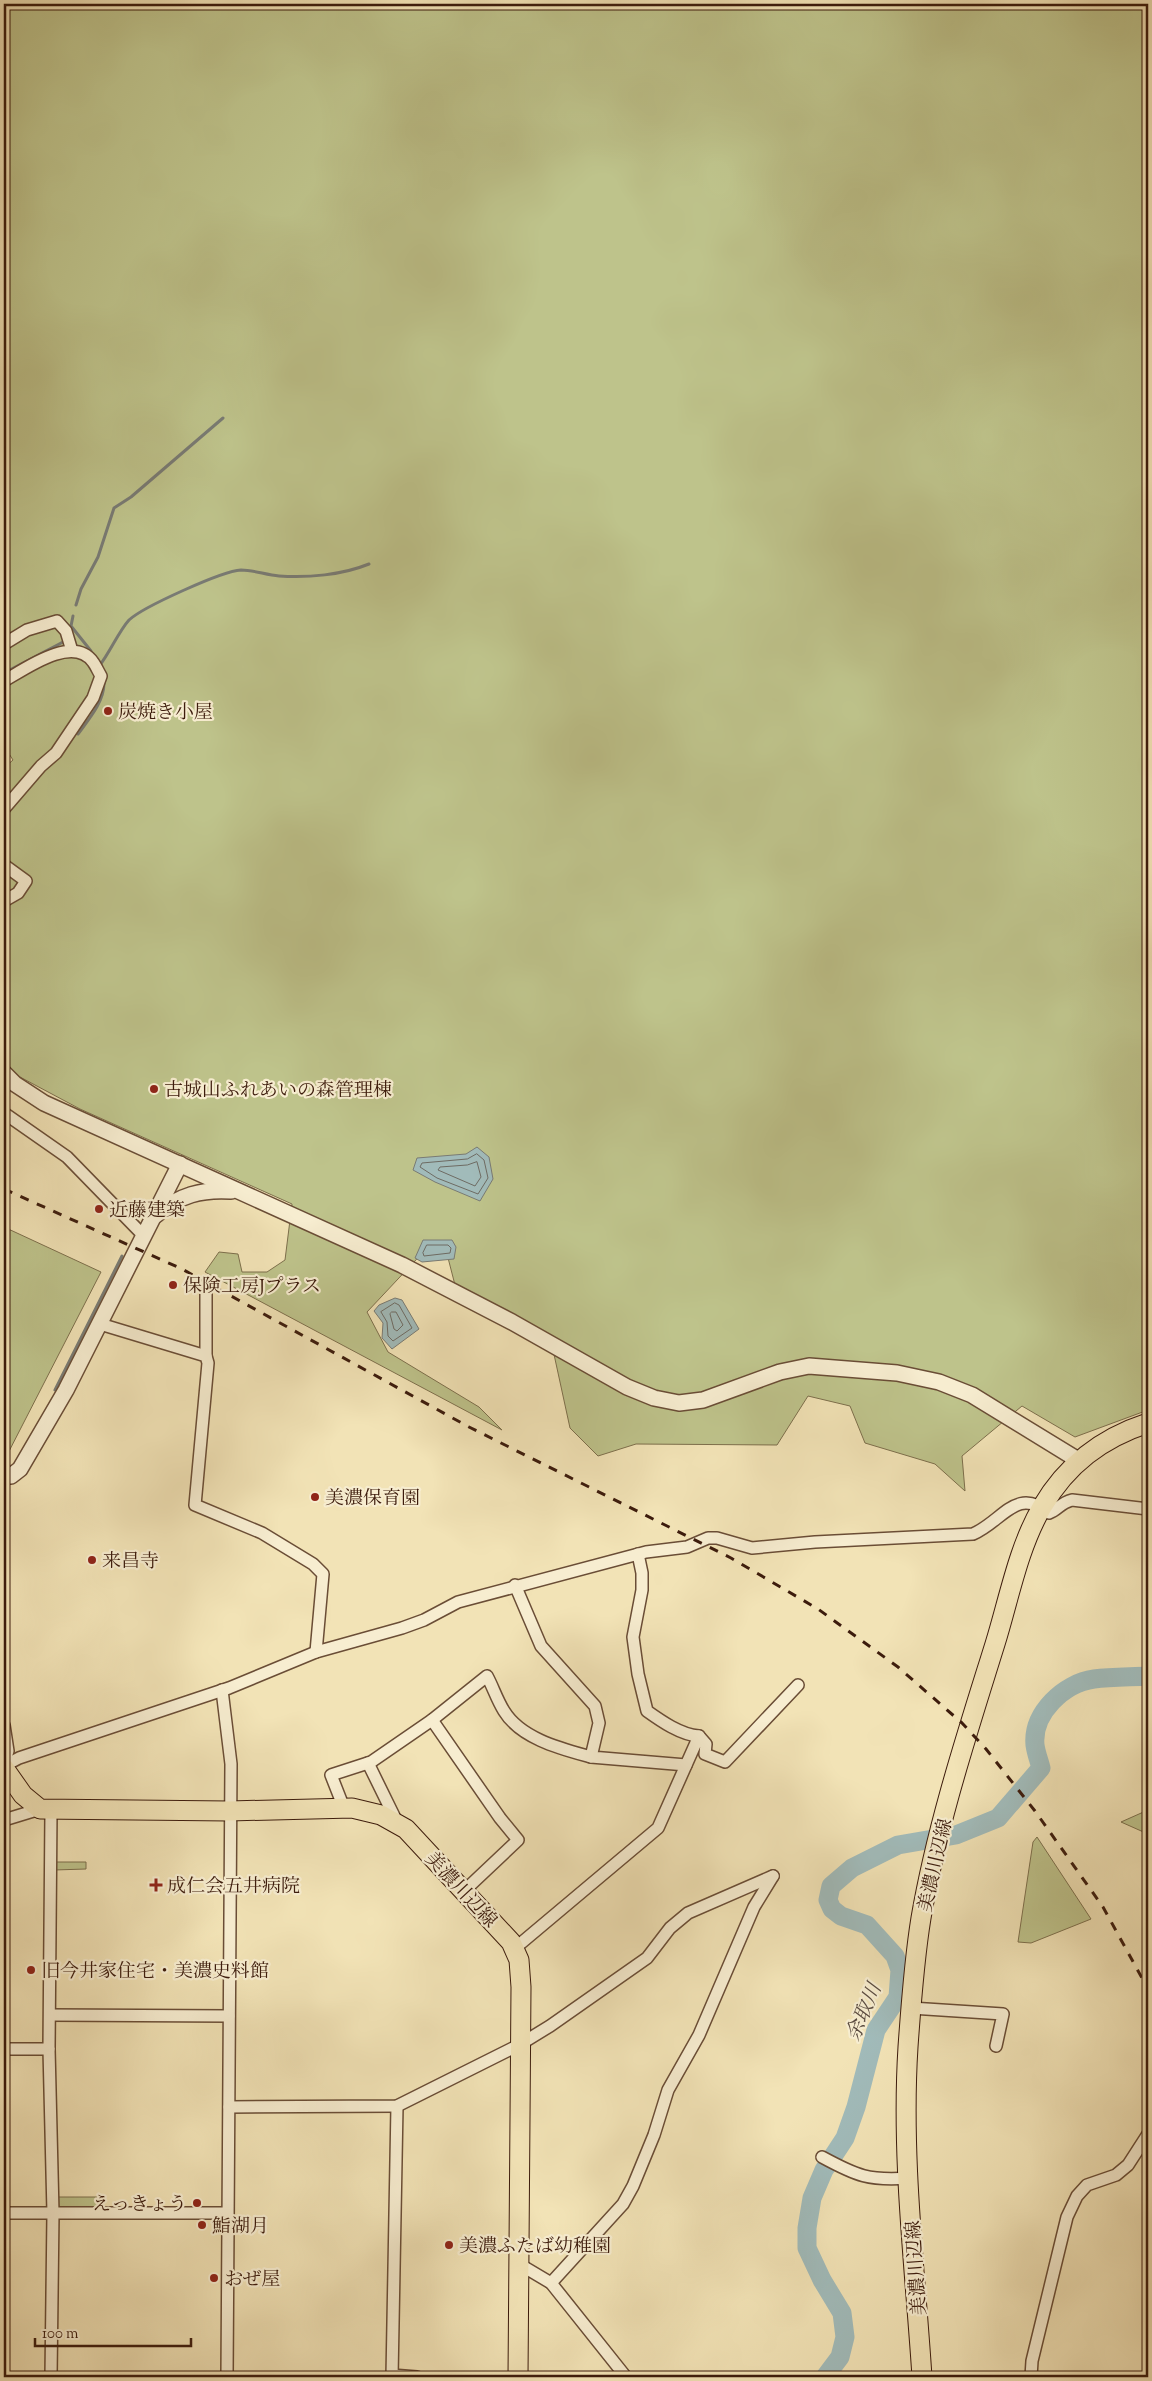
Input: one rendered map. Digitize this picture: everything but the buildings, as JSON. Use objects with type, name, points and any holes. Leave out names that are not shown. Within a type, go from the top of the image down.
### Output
[{"type":"main road","name":"美濃川辺線","points":[[922,2377],[906,2134],[911,2008],[921,1922],[934,1857],[1024,1548],[1042,1507],[1078,1460],[1120,1432],[1148,1423]]},
{"type":"main road","points":[[4,1766],[23,1795],[45,1810]]},
{"type":"main road","name":"美濃川辺線","points":[[45,1810],[229,1811],[352,1808],[381,1815],[406,1829],[511,1942],[519,1960],[521,1987],[518,2377]]},
{"type":"street","points":[[4,644],[27,630],[57,621],[66,631],[72,651]]},
{"type":"street","points":[[4,680],[58,652],[72,651],[83,653],[93,660],[101,676],[93,698],[56,753],[41,766],[4,809]]},
{"type":"street","points":[[4,865],[26,881],[18,893],[4,901]]},
{"type":"street","points":[[4,1073],[15,1084],[44,1103],[402,1265],[512,1322],[627,1387],[654,1398],[679,1403],[703,1400],[780,1372],[809,1366],[897,1373],[939,1382],[972,1395],[1078,1460]]},
{"type":"street","points":[[4,1113],[67,1157],[143,1235]]},
{"type":"street","points":[[4,1476],[11,1476],[20,1469],[66,1390],[180,1164]]},
{"type":"street","points":[[152,1219],[166,1206],[185,1195],[211,1190],[240,1191]]},
{"type":"street","points":[[206,1291],[206,1356],[208,1363],[196,1505],[262,1533],[313,1564],[322,1574],[316,1652]]},
{"type":"street","points":[[100,1324],[206,1356]]},
{"type":"street","points":[[4,1766],[19,1758],[222,1690],[316,1652],[402,1628],[424,1620],[458,1602],[515,1585],[638,1554],[687,1546],[708,1538],[716,1538],[752,1548],[973,1534],[987,1528],[1010,1508],[1027,1501],[1042,1507],[1049,1513],[1054,1511],[1061,1503],[1072,1500],[1148,1509]]},
{"type":"street","points":[[638,1554],[642,1573],[642,1590],[633,1637],[638,1674],[647,1711],[662,1722],[691,1736],[699,1736],[706,1744],[705,1754],[725,1762],[798,1685]]},
{"type":"street","points":[[515,1585],[541,1646],[595,1706],[599,1723],[591,1757]]},
{"type":"street","points":[[344,1808],[331,1775],[368,1763],[432,1720],[487,1676],[504,1712],[526,1732],[549,1745],[591,1757],[686,1765]]},
{"type":"street","points":[[222,1690],[231,1764],[229,1811],[227,2377]]},
{"type":"street","points":[[432,1720],[500,1818],[518,1840],[463,1892]]},
{"type":"street","points":[[4,1725],[8,1751],[4,1766]]},
{"type":"street","points":[[514,1949],[658,1828],[699,1736]]},
{"type":"street","points":[[368,1763],[394,1816],[393,1822]]},
{"type":"street","points":[[4,1820],[45,1810],[53,2213],[51,2377]]},
{"type":"street","points":[[229,2107],[397,2106],[520,2045],[647,1958],[670,1928],[688,1913],[773,1876],[754,1907],[699,2035],[668,2090],[654,2135],[633,2186],[623,2204],[551,2283]]},
{"type":"street","points":[[911,2008],[998,2012],[1004,2014],[996,2046]]},
{"type":"street","points":[[50,2015],[229,2016]]},
{"type":"street","points":[[4,2049],[49,2050]]},
{"type":"street","points":[[397,2106],[392,2376],[417,2377]]},
{"type":"street","points":[[1031,2377],[1032,2361],[1067,2217],[1076,2196],[1087,2185],[1116,2175],[1128,2165],[1148,2134]]},
{"type":"street","points":[[822,2156],[861,2176],[880,2180],[909,2178]]},
{"type":"street","points":[[4,2213],[227,2213]]},
{"type":"street","points":[[519,2264],[551,2283],[626,2377]]},
{"type":"green space","points":[[4,4],[1148,4],[1148,1410],[1075,1437],[1022,1406],[962,1456],[965,1491],[935,1464],[865,1443],[850,1406],[808,1396],[777,1445],[636,1444],[598,1456],[570,1428],[550,1336],[455,1285],[446,1250],[429,1246],[367,1312],[388,1352],[479,1407],[502,1430],[205,1272],[219,1252],[238,1254],[242,1272],[267,1272],[285,1260],[292,1204],[80,1109],[20,1077],[4,1061],[4,768],[13,760],[4,746]]},
{"type":"green space","points":[[4,1227],[101,1272],[4,1461]]},
{"type":"green space","points":[[1148,1810],[1148,1834],[1121,1822]]},
{"type":"green space","points":[[1037,1837],[1091,1919],[1031,1943],[1018,1942],[1033,1842]]},
{"type":"green space","points":[[54,1862],[86,1862],[86,1869],[54,1870]]},
{"type":"green space","points":[[58,2197],[98,2197],[97,2209],[58,2209]]},
{"type":"water","points":[[477,1147],[489,1157],[493,1179],[480,1201],[435,1182],[413,1170],[417,1158],[466,1154]]},
{"type":"water","points":[[423,1240],[452,1240],[456,1247],[454,1259],[422,1262],[415,1258]]},
{"type":"water","points":[[395,1298],[402,1300],[419,1329],[392,1349],[382,1338],[383,1323],[374,1311],[379,1305]]},
{"type":"waterway","points":[[76,605],[81,589],[98,557],[114,508],[131,497],[223,418]]},
{"type":"waterway","points":[[100,665],[129,620],[150,607],[217,576],[241,570],[269,575],[302,577],[348,571],[369,564]]},
{"type":"waterway","points":[[73,616],[71,626],[91,651]]},
{"type":"waterway","points":[[4,673],[63,642]]},
{"type":"waterway","points":[[78,734],[99,704],[104,683]]},
{"type":"waterway","points":[[55,1390],[122,1256]]},
{"type":"waterway","name":"余取川","points":[[825,2377],[840,2357],[845,2337],[842,2313],[822,2280],[807,2248],[807,2228],[812,2198],[824,2170],[845,2138],[856,2107],[876,2030],[898,1997],[900,1970],[895,1956],[867,1925],[841,1916],[832,1909],[828,1900],[831,1886],[852,1868],[898,1845],[956,1835],[998,1818],[1041,1768],[1035,1748],[1035,1733],[1044,1711],[1061,1693],[1072,1686],[1094,1679],[1148,1676]]},
{"type":"railway","points":[[4,1189],[182,1269],[469,1427],[731,1558],[818,1609],[898,1667],[962,1723],[986,1749],[1035,1811],[1103,1907],[1148,1989]]},
{"type":"place","name":"炭焼き小屋","points":[[108,711]]},
{"type":"place","name":"古城山ふれあいの森管理棟","points":[[154,1089]]},
{"type":"place","name":"近藤建築","points":[[99,1209]]},
{"type":"place","name":"保険工房Jプラス","points":[[173,1285]]},
{"type":"place","name":"美濃保育園","points":[[315,1497]]},
{"type":"place","name":"来昌寺","points":[[92,1560]]},
{"type":"place","name":"成仁会五井病院","points":[[156,1885]]},
{"type":"place","name":"旧今井家住宅・美濃史料館","points":[[31,1970]]},
{"type":"place","name":"えっきょう","points":[[197,2203]]},
{"type":"place","name":"鮨湖月","points":[[202,2225]]},
{"type":"place","name":"美濃ふたば幼稚園","points":[[449,2245]]},
{"type":"place","name":"おぜ屋","points":[[214,2278]]}]
